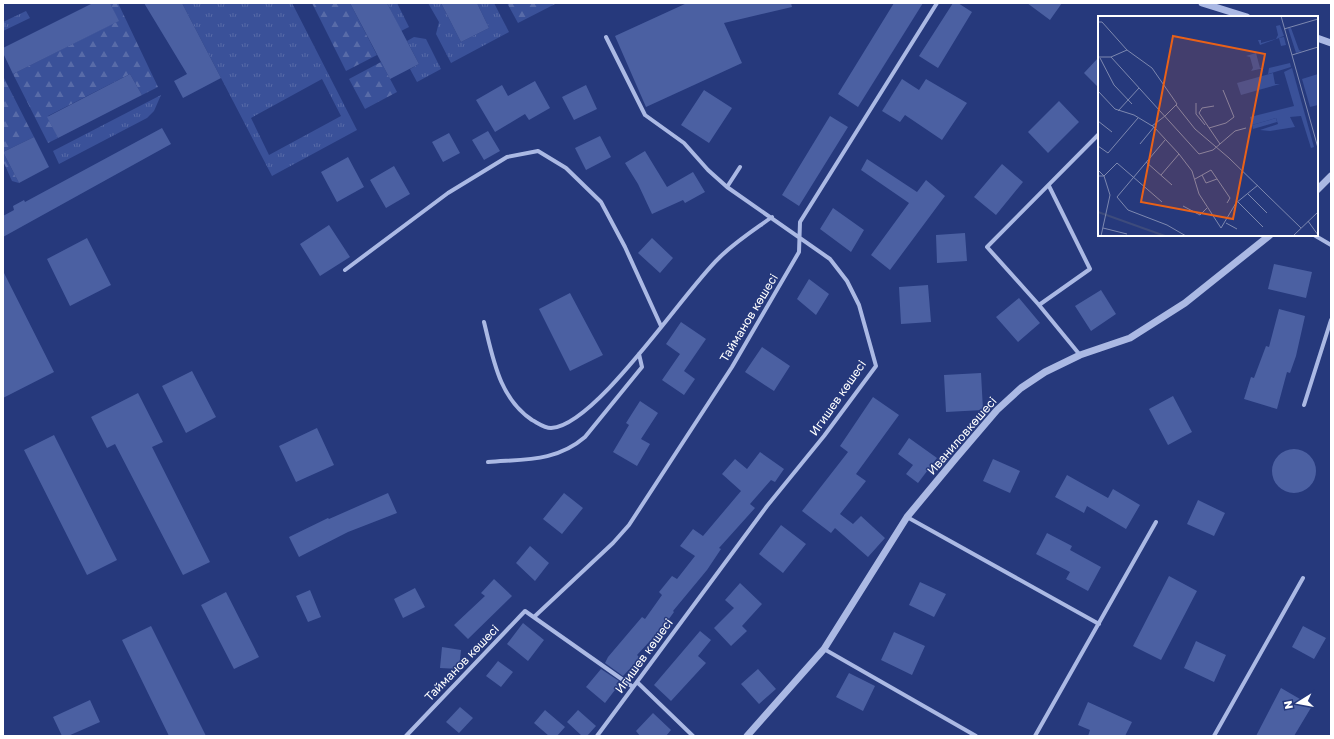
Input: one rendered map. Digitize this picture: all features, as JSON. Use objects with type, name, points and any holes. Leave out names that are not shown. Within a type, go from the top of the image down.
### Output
[{"type":"street","name":"Тайманов көшесі","points":[[406,736],[525,611],[534,617],[613,543],[629,525],[732,367],[800,252],[800,222],[937,3]]},
{"type":"street","points":[[1202,3],[1244,16]]},
{"type":"street","name":"Игишев көшесі","points":[[597,736],[767,506],[824,436],[876,366],[859,305],[847,281],[830,259],[727,187],[708,170],[684,143],[645,115],[639,107],[606,37]]},
{"type":"street","points":[[1318,38],[1331,42]]},
{"type":"street","points":[[1080,355],[1039,305],[987,247],[1098,135]]},
{"type":"street","points":[[346,270],[448,193],[507,157],[538,151],[566,168],[601,202],[625,247],[660,326]]},
{"type":"street","points":[[727,187],[740,167]]},
{"type":"street","points":[[1318,189],[1331,176]]},
{"type":"street","points":[[1039,305],[1090,269],[1049,186]]},
{"type":"street","points":[[484,322],[497,372],[514,405],[527,417],[542,426],[551,428],[569,422],[581,414],[600,397],[639,354],[660,326],[718,258],[744,236],[772,217]]},
{"type":"street","name":"Иваниловкөшесі","points":[[747,736],[824,649],[907,517],[976,434],[1021,388],[1045,372],[1080,355],[1130,338],[1185,303],[1269,236]]},
{"type":"street","points":[[1316,236],[1331,246]]},
{"type":"street","points":[[1304,405],[1331,320]]},
{"type":"street","points":[[488,462],[547,457],[575,446],[585,437],[642,367],[639,354]]},
{"type":"street","points":[[907,517],[1099,624]]},
{"type":"street","points":[[1035,736],[1156,522]]},
{"type":"street","points":[[1214,736],[1302,578]]},
{"type":"street","points":[[534,617],[633,687]]},
{"type":"street","points":[[824,649],[976,736]]},
{"type":"street","points":[[637,682],[693,736]]},
{"type":"green space","points":[[110,3],[118,3],[158,87],[142,95],[130,74],[48,116],[58,138],[48,143],[13,74],[118,21]]},
{"type":"green space","points":[[182,3],[292,3],[357,130],[272,176]],"holes":[[[322,79],[341,116],[269,155],[251,118]]]},
{"type":"green space","points":[[312,3],[350,3],[377,55],[346,71]]},
{"type":"green space","points":[[387,3],[397,3],[409,27],[401,31]]},
{"type":"green space","points":[[428,3],[441,3],[461,42],[489,28],[477,3],[494,3],[509,32],[451,63],[436,34],[439,22]]},
{"type":"green space","points":[[507,3],[557,3],[518,23]]},
{"type":"green space","points":[[26,11],[30,18],[3,31],[3,22]]},
{"type":"green space","points":[[414,37],[426,39],[441,69],[417,82],[410,69],[419,64],[407,41]]},
{"type":"green space","points":[[381,62],[397,92],[365,109],[349,79]]},
{"type":"green space","points":[[3,76],[34,137],[3,152]]},
{"type":"green space","points":[[161,95],[154,111],[147,118],[59,164],[53,151]]},
{"type":"green space","points":[[3,152],[19,183],[12,181],[3,161]]},
{"type":"building","points":[[93,3],[110,3],[119,21],[13,74],[3,53],[3,48]]},
{"type":"building","points":[[144,3],[182,3],[221,78],[183,98],[174,81],[187,74]]},
{"type":"building","points":[[350,3],[387,3],[419,64],[390,79]]},
{"type":"building","points":[[441,3],[477,3],[489,28],[461,42]]},
{"type":"building","points":[[687,3],[791,3],[792,7],[724,23],[742,63],[646,107],[615,36]]},
{"type":"building","points":[[894,3],[923,3],[858,107],[838,94]]},
{"type":"building","points":[[953,3],[958,3],[972,12],[938,68],[919,56]]},
{"type":"building","points":[[1027,3],[1062,3],[1050,20]]},
{"type":"building","points":[[1098,58],[1098,87],[1084,73]]},
{"type":"building","points":[[130,74],[142,95],[58,138],[47,117]]},
{"type":"building","points":[[902,79],[919,90],[926,79],[967,103],[942,140],[905,115],[900,122],[882,111]]},
{"type":"building","points":[[535,81],[550,108],[529,120],[525,114],[495,132],[476,100],[502,85],[508,96]]},
{"type":"building","points":[[586,85],[597,109],[574,120],[562,97]]},
{"type":"building","points":[[704,90],[732,108],[709,143],[681,125]]},
{"type":"building","points":[[1059,101],[1079,122],[1048,153],[1028,132]]},
{"type":"building","points":[[830,116],[848,127],[799,206],[782,195]]},
{"type":"building","points":[[162,128],[171,144],[3,237],[3,216],[14,210],[13,206],[24,200],[25,202]]},
{"type":"building","points":[[488,131],[500,151],[484,160],[472,140]]},
{"type":"building","points":[[449,133],[460,153],[443,162],[432,142]]},
{"type":"building","points":[[600,136],[611,157],[586,170],[575,148]]},
{"type":"building","points":[[34,137],[49,167],[19,183],[3,152]]},
{"type":"building","points":[[645,151],[667,187],[693,172],[705,192],[685,203],[683,200],[652,214],[638,184],[625,163]]},
{"type":"building","points":[[348,157],[364,187],[337,202],[321,172]]},
{"type":"building","points":[[867,159],[917,192],[926,180],[945,196],[890,270],[871,255],[909,203],[861,170]]},
{"type":"building","points":[[1002,164],[1023,182],[996,215],[974,197]]},
{"type":"building","points":[[394,166],[410,194],[386,208],[370,180]]},
{"type":"building","points":[[833,208],[864,230],[851,252],[820,229]]},
{"type":"building","points":[[329,225],[350,257],[320,276],[300,244]]},
{"type":"building","points":[[965,233],[967,261],[937,263],[936,235]]},
{"type":"building","points":[[87,238],[111,285],[70,306],[47,259]]},
{"type":"building","points":[[652,238],[673,258],[660,273],[638,253]]},
{"type":"building","points":[[1274,264],[1312,272],[1306,298],[1268,289]]},
{"type":"building","points":[[3,271],[54,372],[3,398]]},
{"type":"building","points":[[809,279],[829,294],[816,315],[797,299]]},
{"type":"building","points":[[928,285],[931,322],[901,324],[899,287]]},
{"type":"building","points":[[1101,290],[1116,314],[1091,331],[1075,306]]},
{"type":"building","points":[[570,293],[603,355],[570,371],[539,309]]},
{"type":"building","points":[[1019,298],[1040,323],[1018,342],[996,317]]},
{"type":"building","points":[[1279,309],[1305,316],[1296,356],[1290,373],[1287,372],[1277,409],[1244,399],[1251,377],[1254,378],[1266,346],[1269,347]]},
{"type":"building","points":[[681,322],[706,339],[684,371],[695,379],[684,395],[662,380],[680,354],[666,344]]},
{"type":"building","points":[[762,347],[790,366],[774,391],[745,372]]},
{"type":"building","points":[[192,371],[216,417],[186,433],[162,386]]},
{"type":"building","points":[[981,373],[983,410],[946,412],[944,375]]},
{"type":"building","points":[[138,393],[163,442],[152,447],[210,562],[183,575],[115,444],[107,448],[91,417]]},
{"type":"building","points":[[1173,396],[1192,432],[1168,445],[1149,409]]},
{"type":"building","points":[[873,397],[899,415],[856,474],[866,481],[840,514],[853,524],[861,516],[885,538],[868,557],[835,528],[831,533],[802,511],[848,452],[840,446]]},
{"type":"building","points":[[640,401],[658,413],[641,439],[650,444],[637,466],[613,452],[629,425],[626,423]]},
{"type":"building","points":[[317,428],[334,465],[296,482],[279,446]]},
{"type":"building","points":[[54,435],[117,560],[87,575],[24,450]]},
{"type":"building","points":[[909,438],[937,458],[918,483],[906,474],[913,465],[898,454]]},
{"type":"building","points":[[1290,449],[1298,449],[1303,450],[1310,455],[1315,462],[1315,480],[1310,487],[1303,492],[1290,493],[1282,490],[1275,483],[1272,475],[1272,467],[1275,459],[1282,452]]},
{"type":"building","points":[[760,452],[784,469],[775,482],[771,480],[750,504],[755,508],[719,548],[721,549],[707,570],[673,611],[674,612],[663,627],[637,655],[640,658],[623,676],[605,663],[608,657],[642,617],[645,619],[662,595],[659,592],[672,576],[677,579],[695,556],[680,546],[693,529],[703,536],[741,491],[722,474],[735,459],[747,469]]},
{"type":"building","points":[[993,459],[1020,471],[1010,493],[983,481]]},
{"type":"building","points":[[1067,475],[1108,498],[1113,489],[1140,505],[1126,529],[1087,506],[1084,513],[1055,497]]},
{"type":"building","points":[[388,493],[397,513],[348,532],[299,557],[289,537],[328,518],[329,519]]},
{"type":"building","points":[[564,493],[583,508],[562,534],[543,519]]},
{"type":"building","points":[[1198,500],[1225,513],[1214,536],[1187,524]]},
{"type":"building","points":[[781,525],[806,544],[783,573],[759,554]]},
{"type":"building","points":[[1047,533],[1072,546],[1070,550],[1101,567],[1088,591],[1066,579],[1070,572],[1036,554]]},
{"type":"building","points":[[530,546],[549,563],[535,581],[516,563]]},
{"type":"building","points":[[1169,576],[1197,591],[1161,660],[1133,646]]},
{"type":"building","points":[[494,579],[512,596],[468,639],[454,625],[485,596],[481,593]]},
{"type":"building","points":[[920,582],[946,594],[934,617],[909,605]]},
{"type":"building","points":[[740,583],[762,604],[742,626],[747,631],[731,646],[714,628],[734,608],[725,600]]},
{"type":"building","points":[[415,588],[425,607],[403,618],[394,599]]},
{"type":"building","points":[[310,590],[321,617],[308,622],[296,596]]},
{"type":"building","points":[[226,592],[259,657],[234,669],[201,605]]},
{"type":"building","points":[[523,623],[544,640],[528,661],[507,644]]},
{"type":"building","points":[[151,626],[206,736],[169,736],[122,640]]},
{"type":"building","points":[[1303,626],[1326,638],[1314,659],[1292,647]]},
{"type":"building","points":[[700,631],[711,640],[698,656],[706,663],[671,701],[654,685]]},
{"type":"building","points":[[894,632],[925,646],[912,675],[881,660]]},
{"type":"building","points":[[1196,641],[1226,655],[1214,682],[1184,668]]},
{"type":"building","points":[[442,647],[461,650],[459,669],[440,668]]},
{"type":"building","points":[[498,661],[513,672],[501,687],[486,676]]},
{"type":"building","points":[[601,669],[619,681],[616,684],[618,686],[605,703],[586,687]]},
{"type":"building","points":[[758,669],[776,689],[759,704],[741,684]]},
{"type":"building","points":[[849,673],[875,686],[863,711],[836,697]]},
{"type":"building","points":[[1281,688],[1312,706],[1294,736],[1256,736]]},
{"type":"building","points":[[90,700],[100,722],[68,736],[62,736],[53,717]]},
{"type":"building","points":[[1088,702],[1132,722],[1125,736],[1088,736],[1090,730],[1078,725]]},
{"type":"building","points":[[460,707],[473,718],[459,733],[446,722]]},
{"type":"building","points":[[545,710],[565,727],[557,736],[549,736],[534,723]]},
{"type":"building","points":[[578,710],[596,726],[587,736],[582,736],[567,722]]},
{"type":"building","points":[[653,713],[671,730],[666,736],[640,736],[636,731]]}]
